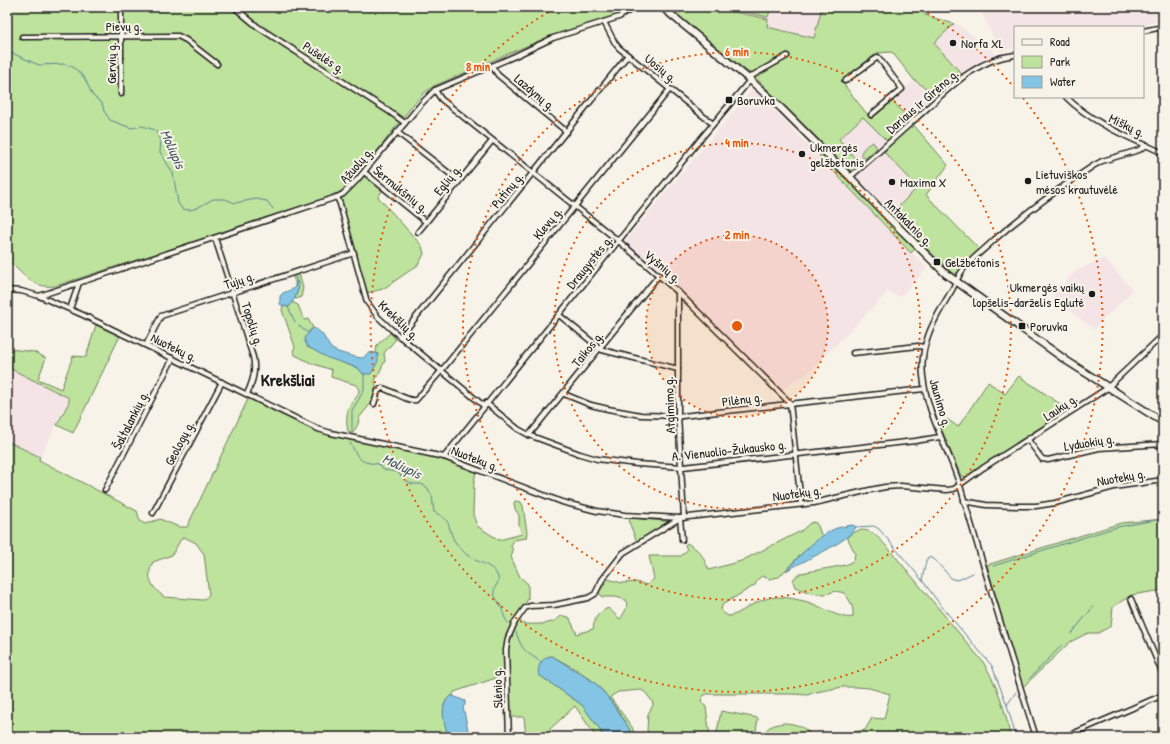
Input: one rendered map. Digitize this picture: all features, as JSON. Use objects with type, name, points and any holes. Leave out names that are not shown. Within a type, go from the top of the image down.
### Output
[{"type":"main road","name":"Antakalnio g.","points":[[662,7],[749,79],[782,109],[924,253],[956,281],[1067,361],[1163,422]]},
{"type":"street","name":"Gervių g.","points":[[121,7],[121,94]]},
{"type":"street","name":"Pušelės g.","points":[[234,7],[258,27],[405,123]]},
{"type":"street","name":"Ąžuolų g.","points":[[39,296],[337,197],[348,190],[424,100],[435,90],[553,38],[619,17],[635,7]]},
{"type":"street","name":"Uosių g.","points":[[604,22],[615,43],[713,124]]},
{"type":"street","points":[[1144,31],[1163,27]]},
{"type":"street","name":"Pievų g.","points":[[22,37],[182,37],[216,64]]},
{"type":"street","name":"Putinų g.","points":[[400,337],[628,55]]},
{"type":"street","name":"Dariaus ir Girėno g.","points":[[850,177],[967,75],[994,59],[1014,55]]},
{"type":"street","points":[[749,79],[787,56]]},
{"type":"street","points":[[845,81],[878,57],[902,89],[871,115]]},
{"type":"street","name":"Lazdynų g.","points":[[492,66],[498,75],[567,132]]},
{"type":"street","name":"Draugystės g.","points":[[444,457],[749,79]]},
{"type":"street","name":"Klevų g.","points":[[374,404],[378,390],[382,388],[388,389],[411,401],[416,400],[670,89]]},
{"type":"street","name":"Vyšnių g.","points":[[435,90],[442,99],[492,141],[534,173],[659,275],[790,403]]},
{"type":"street","name":"Miškų g.","points":[[1067,98],[1079,109],[1098,122],[1163,153]]},
{"type":"street","points":[[397,132],[459,181]]},
{"type":"street","name":"Eglių g.","points":[[418,232],[492,141]]},
{"type":"street","name":"Jaunimo g.","points":[[1036,737],[960,485],[940,437],[924,389],[922,374],[924,347],[935,318],[958,275],[971,260],[1036,205],[1079,175],[1102,161],[1139,150],[1147,145]]},
{"type":"street","name":"Šermukšnių g.","points":[[364,172],[426,222]]},
{"type":"street","name":"Krekšlių g.","points":[[337,197],[354,253],[366,302],[378,317],[400,337],[485,405]]},
{"type":"street","name":"Topolių g.","points":[[215,238],[248,340],[254,365],[253,381],[247,394]]},
{"type":"street","name":"Tujų g.","points":[[146,345],[161,316],[354,253]]},
{"type":"street","name":"Taikos g.","points":[[530,435],[659,275]]},
{"type":"street","points":[[70,310],[79,283]]},
{"type":"street","name":"Nuotekų g.","points":[[7,290],[21,291],[39,296],[146,345],[325,431],[444,457],[562,502],[597,511],[666,518],[682,518],[800,504],[885,487],[901,486],[947,490],[954,489],[960,485]]},
{"type":"street","name":"Atgimimo g.","points":[[678,292],[678,416],[682,540]]},
{"type":"street","points":[[559,315],[600,349],[609,353],[678,369]]},
{"type":"street","name":"Laukų g.","points":[[960,485],[965,480],[1108,386],[1163,335]]},
{"type":"street","points":[[853,353],[924,347]]},
{"type":"street","name":"Šaltalankių g.","points":[[105,490],[173,358]]},
{"type":"street","name":"Geologų g.","points":[[153,513],[222,382]]},
{"type":"street","name":"Pilėnų g.","points":[[564,394],[592,405],[608,409],[640,415],[678,416],[924,389]]},
{"type":"street","points":[[790,403],[800,504]]},
{"type":"street","name":"A. Vienuolio-Žukausko g.","points":[[485,405],[518,429],[580,454],[596,459],[644,465],[680,467],[940,437]]},
{"type":"street","name":"Lyduokių g.","points":[[1028,440],[1042,459],[1048,460],[1099,448],[1163,444]]},
{"type":"street","name":"Nuotekų g.","points":[[964,501],[1009,506],[1036,506],[1055,503],[1114,487],[1163,480]]},
{"type":"street","name":"Slėnio g.","points":[[508,737],[506,650],[508,638],[515,622],[525,608],[530,606],[554,605],[588,598],[595,594],[602,580],[623,553],[682,518]]},
{"type":"street","points":[[1131,599],[1163,675]]},
{"type":"street","points":[[1065,737],[1163,695]]},
{"type":"shaded area","points":[[711,7],[822,7],[814,38],[766,27],[767,19]]},
{"type":"shaded area","points":[[979,7],[1163,7],[1163,21],[1135,26],[1014,26],[1014,48],[1000,51]]},
{"type":"shaded area","points":[[954,24],[959,25],[997,55],[962,74],[934,43]]},
{"type":"shaded area","points":[[913,81],[935,98],[912,120],[894,99]]},
{"type":"shaded area","points":[[753,88],[927,268],[900,297],[888,292],[807,374],[793,381],[780,392],[706,316],[626,244],[626,240]]},
{"type":"shaded area","points":[[863,117],[892,145],[884,152],[918,187],[891,214],[850,171],[859,163],[839,140]]},
{"type":"shaded area","name":"Ukmergės vaikų lopšelis-darželis Eglutė","points":[[1104,258],[1133,290],[1094,329],[1051,297],[1076,271]]},
{"type":"shaded area","points":[[7,367],[69,398],[40,457],[7,441]]},
{"type":"green space","points":[[7,7],[632,7],[602,21],[549,37],[434,86],[424,93],[412,106],[361,172],[383,190],[378,197],[422,246],[424,254],[418,265],[383,289],[366,293],[341,201],[335,193],[324,200],[55,286],[40,285],[28,279],[7,259]]},
{"type":"green space","points":[[670,7],[711,7],[768,19],[767,27],[814,38],[822,7],[926,7],[925,15],[954,24],[934,43],[962,74],[936,95],[914,80],[892,52],[877,53],[841,81],[871,119],[893,101],[948,165],[926,195],[979,249],[958,273],[953,274],[891,214],[918,187],[884,152],[891,145],[863,117],[839,139],[859,163],[850,171],[758,80],[674,13]]},
{"type":"green space","points":[[721,7],[771,7],[768,17]]},
{"type":"green space","points":[[873,142],[877,148],[866,158],[864,158],[861,154],[862,151],[867,145]]},
{"type":"green space","points":[[822,154],[915,249],[911,253],[819,156]]},
{"type":"green space","points":[[299,273],[303,288],[301,297],[296,299],[295,298],[299,287],[296,285],[295,288],[295,282],[292,275]]},
{"type":"green space","points":[[292,302],[298,305],[304,320],[308,319],[313,328],[309,331],[307,347],[358,368],[362,372],[378,354],[376,353],[377,345],[390,333],[396,339],[384,353],[385,361],[375,381],[376,385],[372,402],[359,418],[358,424],[353,433],[348,431],[347,414],[349,407],[357,396],[359,390],[356,385],[331,377],[332,370],[311,363],[295,355],[293,351],[295,347],[282,310],[283,306],[289,307]]},
{"type":"green space","points":[[7,324],[11,324],[10,349],[34,352],[46,358],[38,379],[61,389],[73,356],[86,357],[96,325],[120,336],[73,433],[57,425],[69,402],[69,398],[7,367]]},
{"type":"green space","points":[[1019,376],[1069,410],[968,476],[961,476],[941,428],[947,419],[958,427],[988,382],[1005,394]]},
{"type":"green space","points":[[249,397],[325,433],[431,455],[476,472],[474,482],[473,514],[477,526],[499,540],[522,534],[519,525],[519,515],[515,509],[514,503],[515,501],[521,502],[523,506],[527,533],[526,538],[514,540],[511,546],[513,551],[511,557],[520,577],[528,584],[528,599],[517,617],[523,624],[548,623],[558,619],[561,616],[569,617],[577,634],[593,629],[597,616],[604,610],[608,608],[620,619],[625,612],[627,603],[626,600],[616,597],[602,597],[599,592],[608,579],[622,583],[636,582],[647,585],[654,579],[649,556],[681,556],[687,550],[685,545],[687,543],[701,554],[709,570],[741,561],[801,531],[810,523],[815,522],[822,537],[799,556],[779,577],[769,579],[762,576],[758,579],[755,585],[722,605],[721,611],[728,616],[764,599],[782,597],[810,603],[842,616],[853,617],[851,604],[844,593],[837,591],[826,594],[812,593],[795,587],[793,581],[795,577],[801,573],[846,565],[854,560],[855,553],[847,537],[854,532],[866,530],[876,536],[890,550],[983,662],[993,680],[1000,698],[1010,737],[850,737],[852,732],[865,730],[872,718],[884,719],[890,694],[869,688],[856,687],[843,687],[807,695],[707,694],[703,696],[701,701],[706,707],[710,737],[652,737],[652,735],[647,731],[648,714],[653,705],[652,701],[645,692],[641,690],[618,692],[610,697],[632,727],[634,733],[632,734],[606,694],[595,683],[580,672],[552,656],[547,657],[539,675],[582,705],[599,728],[603,737],[596,737],[575,706],[550,729],[552,737],[526,737],[524,717],[510,717],[508,674],[454,692],[453,696],[448,698],[445,702],[443,714],[448,737],[7,737],[7,441],[40,457],[39,460],[137,511],[140,521],[145,524],[160,519],[179,527],[187,527]],"holes":[[[184,537],[196,543],[204,554],[209,595],[203,600],[164,597],[156,590],[151,582],[150,573],[153,562],[172,555],[181,539]]]},
{"type":"green space","points":[[631,518],[664,521],[668,522],[669,524],[637,542],[629,522]]},
{"type":"green space","points":[[1163,519],[1163,590],[1131,595],[1113,607],[1111,626],[1098,633],[1088,633],[1070,642],[1022,688],[987,565],[1121,523]]},
{"type":"green space","points":[[721,711],[758,718],[755,737],[716,737]]},
{"type":"green space","points":[[783,723],[800,726],[813,737],[763,737],[770,727]]},
{"type":"water","points":[[297,281],[299,287],[295,298],[289,307],[283,306],[280,304],[280,296],[283,293],[295,288]]},
{"type":"water","points":[[313,328],[317,329],[322,334],[332,349],[337,352],[363,358],[369,353],[378,354],[378,361],[371,374],[363,374],[358,368],[328,358],[308,347],[305,342],[305,337]]},
{"type":"water","points":[[853,525],[856,527],[844,539],[786,571],[819,538],[837,528]]},
{"type":"water","points":[[549,656],[552,656],[594,682],[607,696],[626,723],[633,737],[603,737],[599,728],[582,705],[539,675],[538,669],[541,662]]},
{"type":"water","points":[[450,696],[465,701],[465,705],[463,707],[468,730],[473,737],[448,737],[443,710],[446,700]]},
{"type":"waterway","name":"Moliupis","points":[[7,51],[39,65],[63,64],[73,67],[84,77],[93,96],[102,103],[104,111],[110,120],[131,128],[142,126],[155,130],[161,140],[160,152],[173,173],[178,203],[182,209],[190,210],[197,208],[213,199],[225,199],[235,203],[256,199],[267,201],[273,209]]},
{"type":"waterway","name":"Moliupis","points":[[295,276],[297,281]]},
{"type":"waterway","name":"Moliupis","points":[[288,307],[295,322]]},
{"type":"waterway","name":"Moliupis","points":[[299,326],[308,333]]},
{"type":"waterway","name":"Moliupis","points":[[352,430],[352,410],[364,389],[364,373]]},
{"type":"waterway","name":"Moliupis","points":[[350,443],[358,457],[363,461],[378,464],[384,470],[397,472],[405,480],[412,484],[421,484],[427,487],[432,496],[434,512],[448,522],[453,538],[457,544],[470,557],[496,572],[498,579],[494,589],[494,594],[508,623]]},
{"type":"waterway","points":[[993,566],[1117,527],[1156,520],[1163,521]]},
{"type":"waterway","points":[[856,527],[874,526],[879,529],[992,666],[1007,705],[1016,737]]},
{"type":"waterway","points":[[922,580],[928,557],[934,559],[952,579],[958,580],[973,573]]},
{"type":"waterway","points":[[1071,634],[1094,606]]},
{"type":"waterway","name":"Moliupis","points":[[516,632],[522,647],[541,662]]},
{"type":"waterway","points":[[1029,679],[1062,645]]},
{"type":"waterway","points":[[1007,705],[1016,692]]},
{"type":"place","name":"Norfa XL","points":[[953,43]]},
{"type":"place","name":"Boruvka","points":[[729,100]]},
{"type":"place","name":"Ukmergės gelžbetonis","points":[[802,154]]},
{"type":"place","name":"Lietuviškos mėsos krautuvėlė","points":[[1028,181]]},
{"type":"place","name":"Maxima X","points":[[892,182]]},
{"type":"place","name":"Gelžbetonis","points":[[937,262]]},
{"type":"place","name":"Ukmergės vaikų lopšelis-darželis Eglutė","points":[[1092,294]]},
{"type":"place","name":"Poruvka","points":[[1022,326]]},
{"type":"district","name":"Krekšliai","points":[[288,380]]}]
